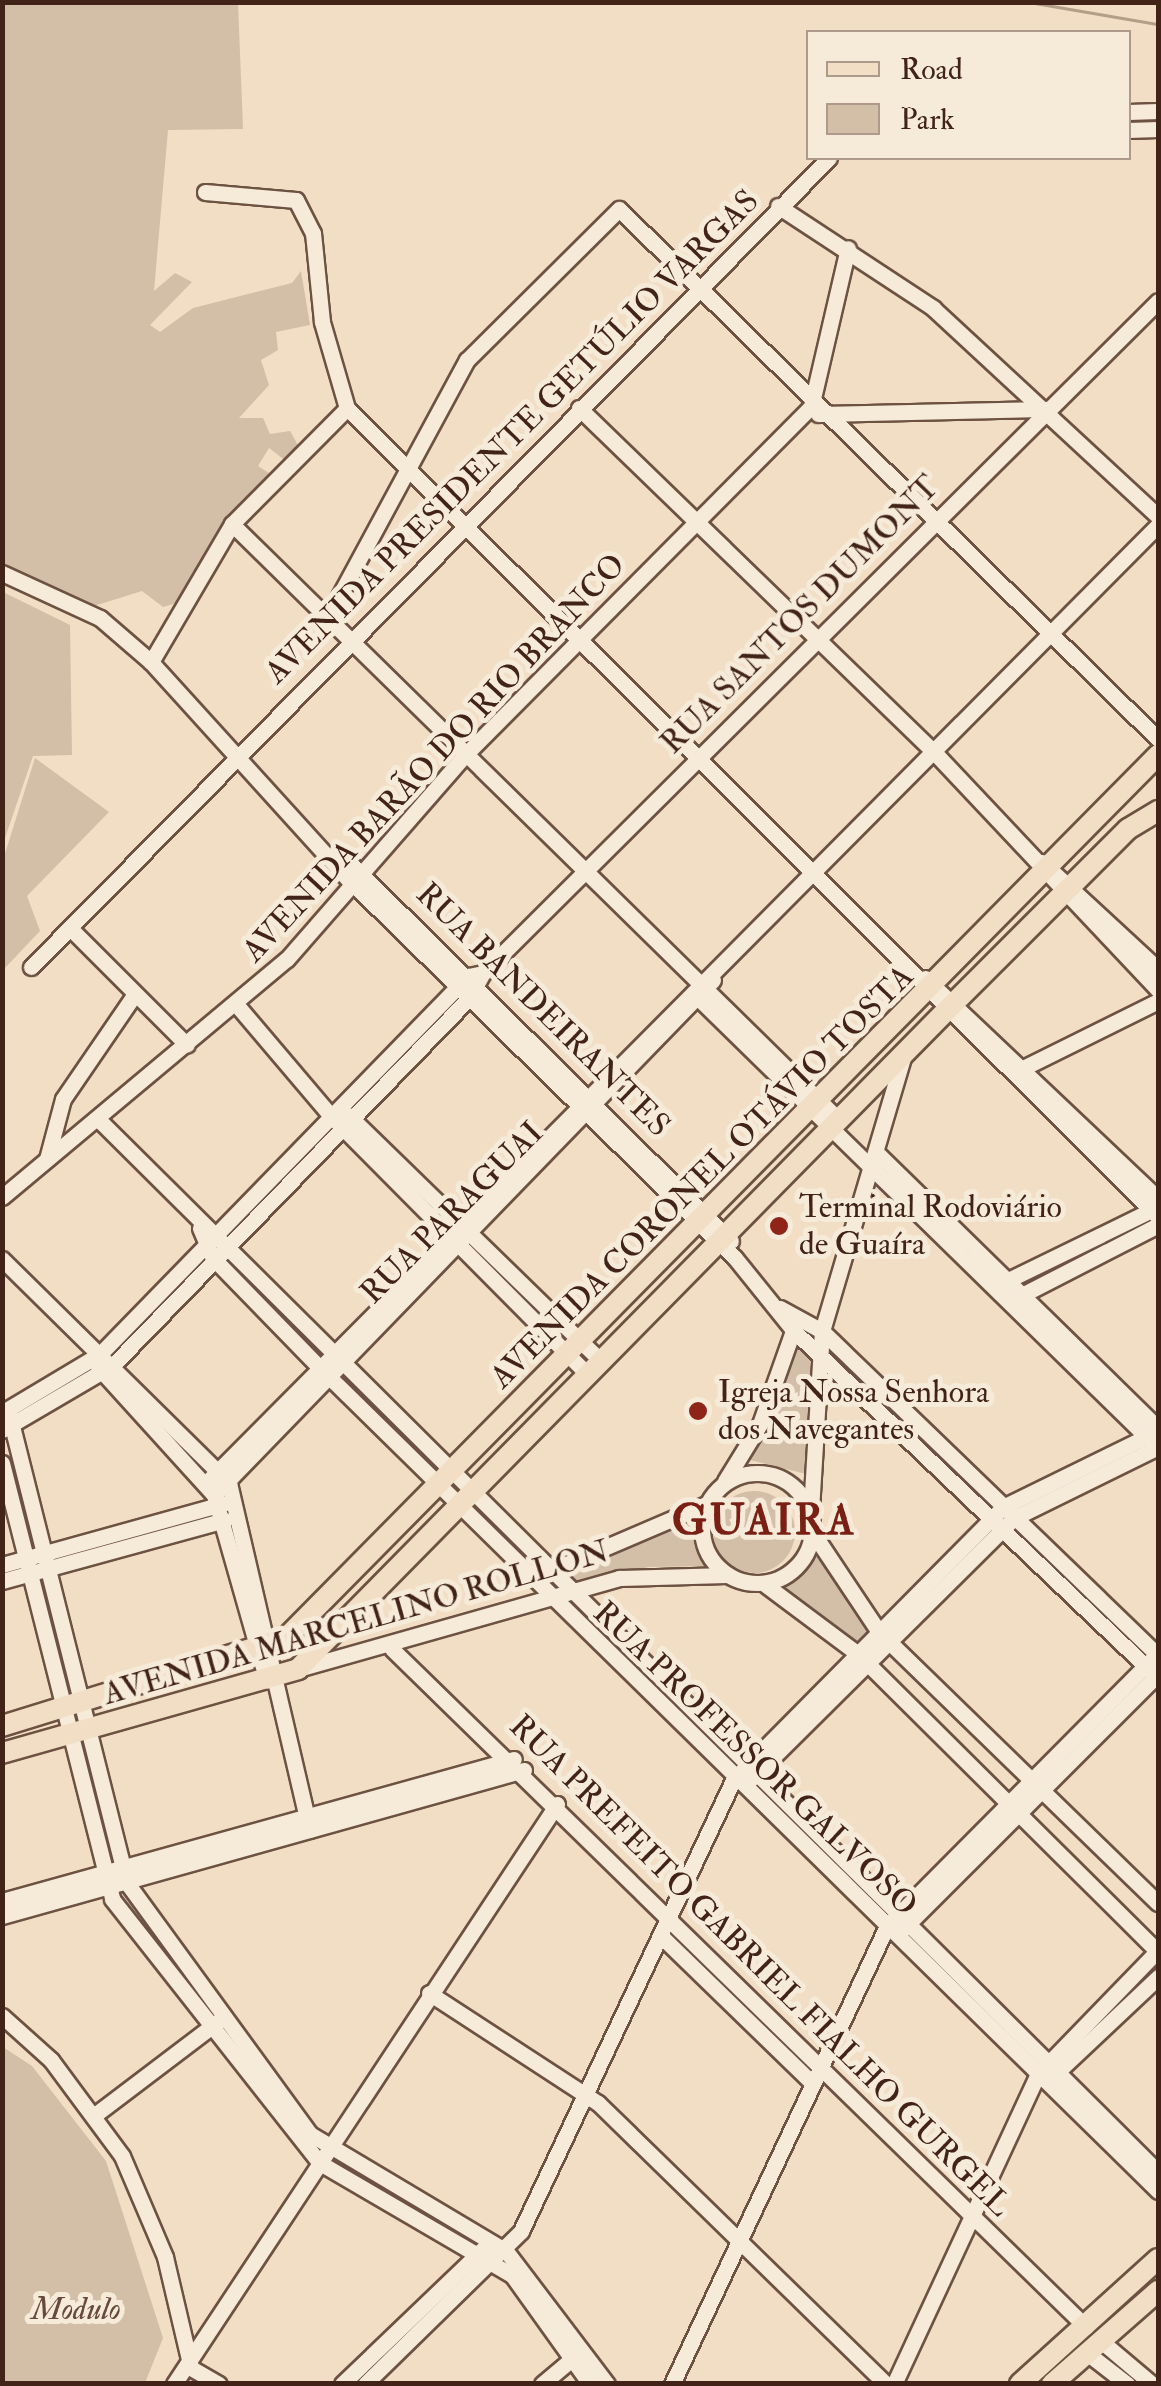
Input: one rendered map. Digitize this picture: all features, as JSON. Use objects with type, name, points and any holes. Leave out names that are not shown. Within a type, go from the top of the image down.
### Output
[{"type":"main road","name":"AVENIDA CORONEL OTÁVIO TOSTA","points":[[269,1646],[334,1590],[514,1412],[1158,755]]},
{"type":"main road","name":"AVENIDA CORONEL OTÁVIO TOSTA","points":[[298,1668],[594,1367],[673,1290],[728,1246],[833,1125],[950,1006],[1068,889],[1158,811]]},
{"type":"main road","points":[[655,1270],[673,1290]]},
{"type":"main road","points":[[514,1412],[533,1428]]},
{"type":"main road","points":[[334,1590],[356,1608]]},
{"type":"main road","name":"AVENIDA MARCELINO ROLLON","points":[[2,1726],[269,1646]]},
{"type":"main road","name":"AVENIDA MARCELINO ROLLON","points":[[2,1754],[270,1680],[298,1668]]},
{"type":"main road","points":[[1052,2384],[1091,2340],[1134,2279],[1158,2258]]},
{"type":"main road","points":[[1129,2316],[1142,2296],[1134,2279]]},
{"type":"main road","points":[[1020,2384],[1129,2316],[1158,2291]]},
{"type":"street","points":[[1131,112],[1158,111]]},
{"type":"street","points":[[1131,130],[1158,130]]},
{"type":"street","name":"AVENIDA PRESIDENTE GETÚLIO VARGAS","points":[[32,967],[696,284],[828,160]]},
{"type":"street","points":[[205,192],[280,192],[306,214],[322,322],[348,408],[700,753],[912,971],[1157,1211]]},
{"type":"street","points":[[778,206],[848,248],[1047,409],[1158,516]]},
{"type":"street","points":[[330,613],[467,360],[620,209],[815,410],[1158,740]]},
{"type":"street","points":[[815,410],[848,248]]},
{"type":"street","name":"RUA SANTOS DUMONT","points":[[6,1420],[100,1360],[227,1245],[347,1124],[472,984],[812,640],[1158,301]]},
{"type":"street","points":[[151,662],[232,524],[348,408]]},
{"type":"street","points":[[579,408],[812,640],[934,752],[1030,856],[1158,968]]},
{"type":"street","points":[[815,410],[1047,409]]},
{"type":"street","name":"AVENIDA BARÃO DO RIO BRANCO","points":[[2,1197],[236,1004],[318,926],[349,880],[466,754],[696,523],[815,410]]},
{"type":"street","points":[[232,524],[330,613],[816,1107],[872,1170],[938,1222]]},
{"type":"street","name":"RUA PARAGUAI","points":[[214,1502],[225,1477],[329,1365],[1158,526]]},
{"type":"street","name":"RUA BANDEIRANTES","points":[[2,572],[100,618],[151,662],[235,757],[338,860],[349,880],[472,984]]},
{"type":"street","name":"RUA BANDEIRANTES","points":[[338,860],[361,867],[532,1049],[705,1220],[796,1322],[818,1353],[879,1398]]},
{"type":"street","points":[[1017,1071],[1156,997],[1068,889]]},
{"type":"street","points":[[70,928],[186,1046]]},
{"type":"street","name":"RUA SANTOS DUMONT","points":[[100,1360],[206,1235],[330,1108],[472,984]]},
{"type":"street","points":[[47,1159],[64,1099],[136,994]]},
{"type":"street","points":[[236,1004],[330,1108],[594,1367]]},
{"type":"street","points":[[763,1583],[805,1557],[813,1533],[818,1353],[904,1055]]},
{"type":"street","name":"RUA PROFESSOR GALVOSO","points":[[99,1120],[206,1235],[227,1245],[329,1365]]},
{"type":"street","points":[[365,2384],[492,2252],[587,2094],[741,1781],[1004,1517],[1156,1440],[938,1222],[876,1152]]},
{"type":"street","points":[[1002,1283],[1157,1211]]},
{"type":"street","points":[[1016,1298],[1157,1211]]},
{"type":"street","name":"RUA PROFESSOR GALVOSO","points":[[206,1235],[213,1258],[447,1479],[741,1781],[812,1842],[894,1928],[976,2001],[1045,2076],[1120,2144],[1158,2172]]},
{"type":"street","points":[[2,1259],[100,1360],[225,1477],[269,1646],[270,1680],[308,1822]]},
{"type":"street","points":[[429,1993],[587,2094],[890,2384],[1045,2076],[1158,1951],[1015,1804],[864,1660],[763,1583],[728,1575],[704,1543],[707,1504],[760,1424],[796,1322]]},
{"type":"street","name":"RUA BANDEIRANTES","points":[[796,1322],[822,1332],[879,1398],[1156,1665]]},
{"type":"street","points":[[100,1360],[214,1502],[235,1581],[269,1646]]},
{"type":"street","points":[[6,1420],[50,1627],[78,1733],[126,1883],[219,2021]]},
{"type":"street","points":[[2,1463],[34,1564]]},
{"type":"street","points":[[722,1484],[752,1473],[784,1478],[811,1510]]},
{"type":"street","points":[[2,1581],[34,1564],[214,1502],[236,1508]]},
{"type":"street","name":"AVENIDA MARCELINO ROLLON","points":[[540,1575],[707,1504]]},
{"type":"street","points":[[813,1533],[885,1638],[1158,1903]]},
{"type":"street","points":[[2,1565],[34,1564]]},
{"type":"street","name":"AVENIDA MARCELINO ROLLON","points":[[298,1668],[392,1649],[654,1573],[728,1575]]},
{"type":"street","points":[[235,1581],[252,1578]]},
{"type":"street","name":"RUA PREFEITO GABRIEL FIALHO GURGEL","points":[[392,1649],[519,1764],[670,1921],[723,1985],[816,2077],[974,2216],[1091,2340],[1127,2384]]},
{"type":"street","points":[[672,2384],[816,2077],[894,1928],[1156,1665]]},
{"type":"street","points":[[78,1733],[106,1888],[219,2021],[323,2157],[492,2252],[608,2384]]},
{"type":"street","points":[[2,1916],[14,1903],[120,1866],[308,1822],[519,1764]]},
{"type":"street","points":[[174,2384],[191,2368],[429,1993],[557,1804]]},
{"type":"street","points":[[14,1903],[126,1883],[308,1822]]},
{"type":"street","name":"RUA PREFEITO GABRIEL FIALHO GURGEL","points":[[663,1938],[723,1985]]},
{"type":"street","points":[[1045,2076],[1158,1977]]},
{"type":"street","points":[[2,2016],[96,2114],[165,2257],[191,2368],[218,2384]]},
{"type":"street","points":[[96,2114],[219,2021]]},
{"type":"street","name":"RUA PROFESSOR GALVOSO","points":[[1120,2144],[1158,2192]]},
{"type":"street","points":[[492,2252],[590,2384]]},
{"type":"street","points":[[342,2384],[492,2252]]},
{"type":"street","name":"RUA PREFEITO GABRIEL FIALHO GURGEL","points":[[1091,2340],[1152,2384]]},
{"type":"street","points":[[542,2384],[573,2358]]},
{"type":"green space","points":[[2,3],[238,3],[243,129],[168,130],[154,291],[175,273],[192,282],[150,325],[160,332],[193,308],[292,283],[301,271],[310,325],[276,332],[278,350],[261,360],[269,385],[239,418],[263,418],[270,434],[290,431],[299,447],[286,461],[269,448],[258,466],[275,477],[229,513],[180,602],[163,607],[142,591],[94,606],[3,569]]},
{"type":"green space","points":[[3,592],[70,625],[72,755],[33,756],[3,844]]},
{"type":"green space","points":[[35,758],[109,812],[27,896],[40,931],[3,970],[3,860]]},
{"type":"green space","points":[[795,1346],[817,1360],[806,1474],[750,1460]]},
{"type":"green space","points":[[754,1491],[770,1494],[783,1503],[792,1516],[792,1548],[783,1561],[770,1570],[754,1573],[738,1570],[725,1561],[716,1548],[713,1532],[716,1516],[725,1503],[738,1494]]},
{"type":"green space","points":[[699,1517],[713,1566],[648,1567],[578,1588],[572,1574]]},
{"type":"green space","points":[[813,1552],[873,1630],[859,1645],[782,1586]]},
{"type":"green space","name":"Modulo","points":[[3,2047],[32,2066],[106,2161],[163,2338],[145,2383],[3,2383]]},
{"type":"waterway","points":[[1029,2],[1158,24]]},
{"type":"place","name":"Terminal Rodoviário de Guaíra","points":[[779,1226]]},
{"type":"place","name":"Igreja Nossa Senhora dos Navegantes","points":[[698,1411]]},
{"type":"district","name":"GUAIRA","points":[[764,1521]]}]
